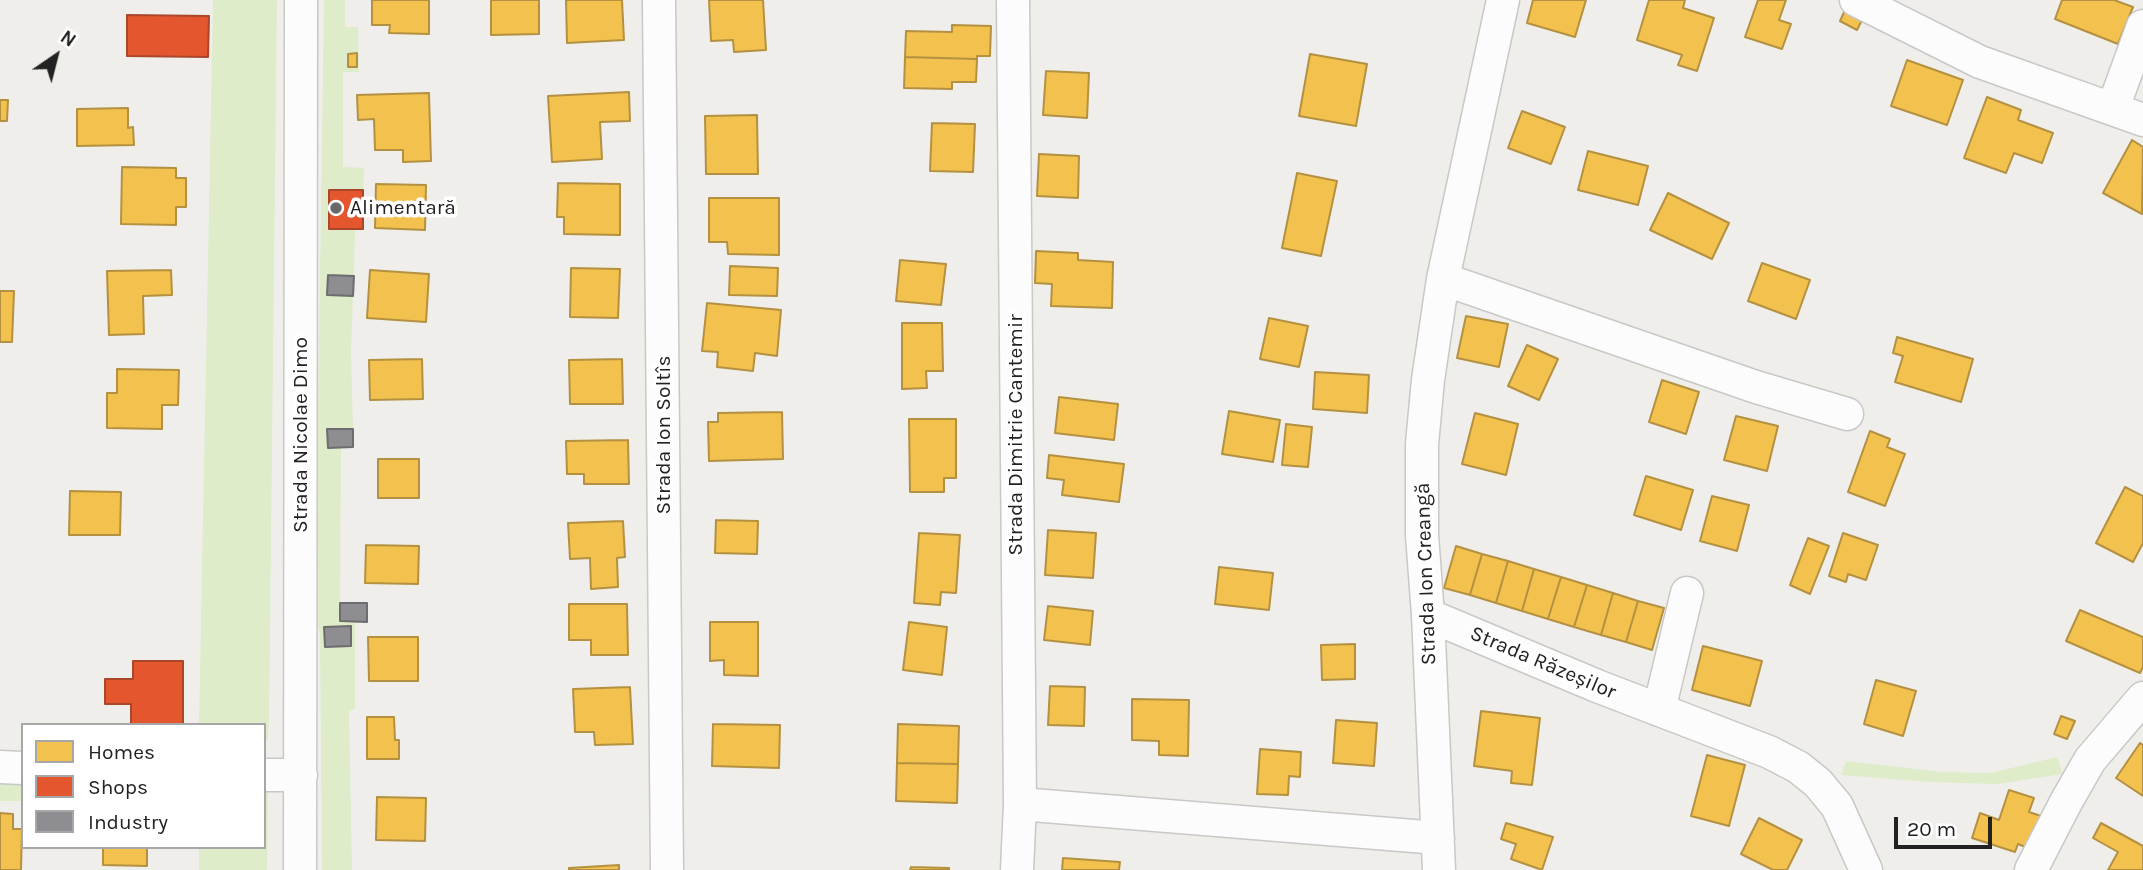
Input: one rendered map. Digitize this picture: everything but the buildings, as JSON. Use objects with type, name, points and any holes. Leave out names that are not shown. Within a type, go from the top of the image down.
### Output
[{"type":"street","name":"Strada Nicolae Dimo","points":[[300,870],[301,0]]},
{"type":"street","name":"Strada Ion Soltîs","points":[[659,0],[667,870]]},
{"type":"street","name":"Strada Dimitrie Cantemir","points":[[1013,0],[1020,804],[1017,870]]},
{"type":"street","name":"Strada Ion Creangă","points":[[1439,870],[1422,535],[1422,444],[1428,380],[1443,279],[1503,0]]},
{"type":"street","points":[[1861,1],[1980,62],[2143,120]]},
{"type":"street","points":[[2113,108],[2143,26]]},
{"type":"street","points":[[1443,279],[1756,387],[1847,414]]},
{"type":"street","points":[[1659,710],[1687,593]]},
{"type":"street","name":"Strada Răzeșilor","points":[[1427,615],[1769,752],[1798,767],[1818,783],[1837,806],[1866,870]]},
{"type":"street","points":[[2031,870],[2090,760],[2143,698]]},
{"type":"street","points":[[0,767],[21,768]]},
{"type":"street","points":[[266,775],[301,775]]},
{"type":"street","points":[[1020,804],[1438,838]]},
{"type":"green space","points":[[213,0],[277,0],[268,738],[266,742],[266,723],[199,723]]},
{"type":"green space","points":[[324,0],[345,0],[345,27],[358,27],[359,72],[343,72],[343,167],[364,168],[363,190],[329,190],[355,229],[354,276],[328,275],[327,295],[353,296],[353,429],[328,429],[328,447],[341,447],[340,621],[355,622],[355,709],[349,711],[352,870],[322,870],[320,635],[315,616]]},
{"type":"green space","points":[[2057,757],[2063,774],[1997,784],[1841,775],[1846,761],[1943,772],[1991,773]]},
{"type":"green space","points":[[0,784],[21,784],[21,801],[0,801]]},
{"type":"green space","points":[[268,788],[267,870],[199,870],[199,849],[266,849]]},
{"type":"place","name":"Alimentară","points":[[336,208]]}]
